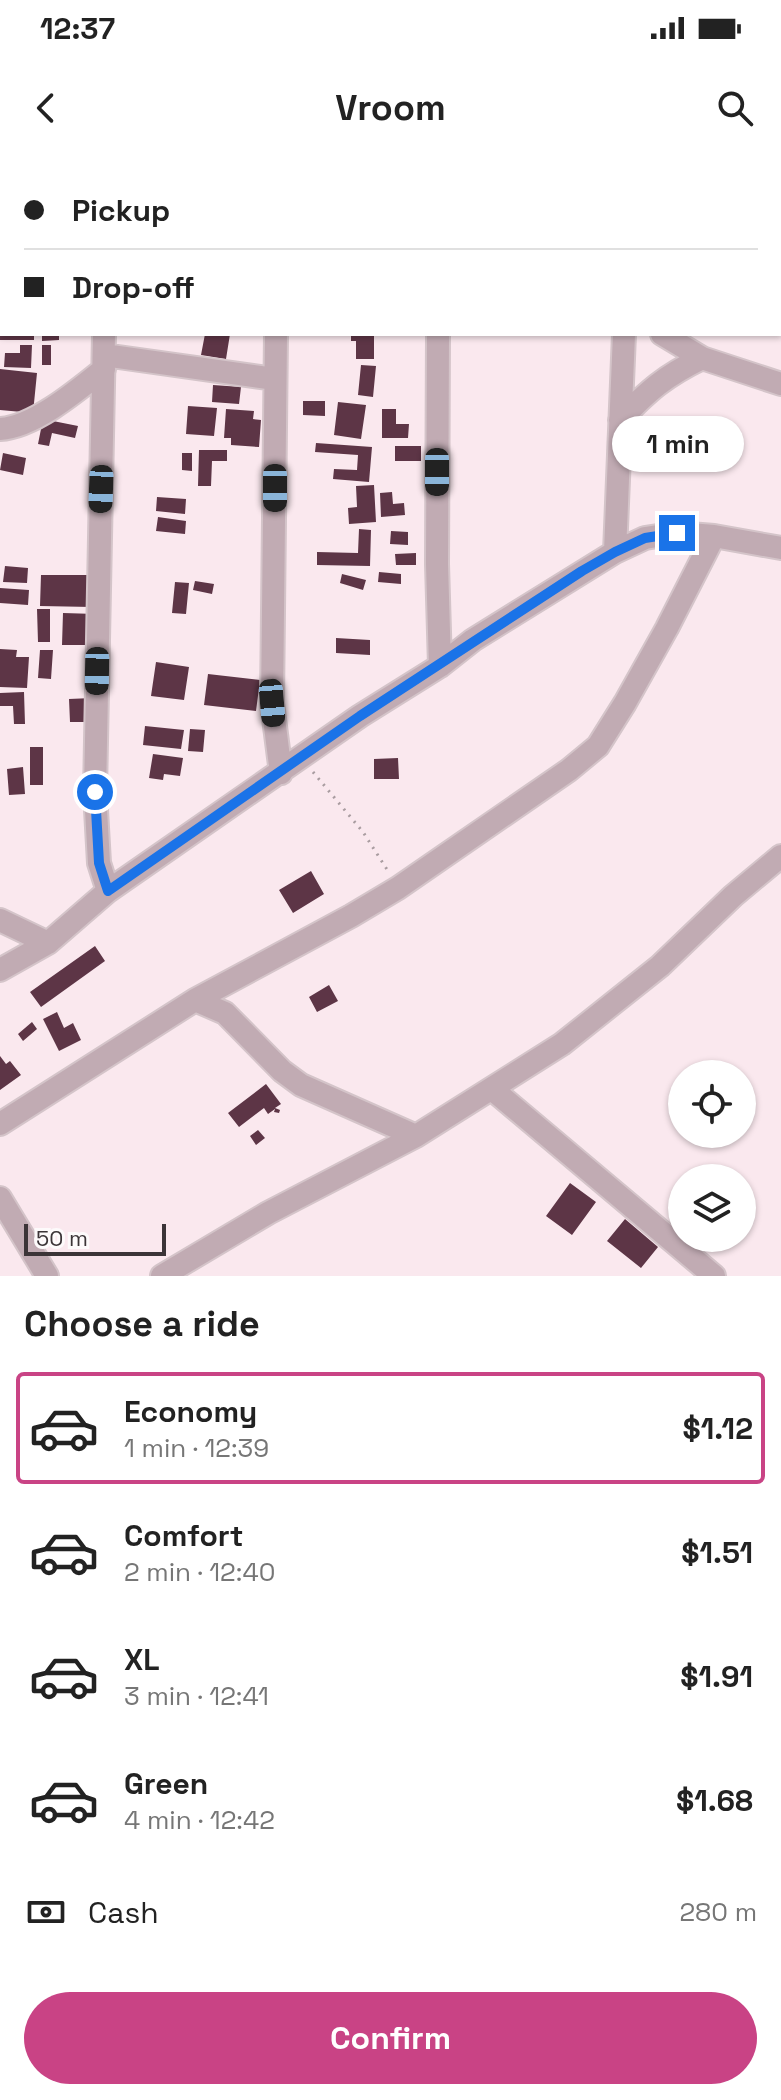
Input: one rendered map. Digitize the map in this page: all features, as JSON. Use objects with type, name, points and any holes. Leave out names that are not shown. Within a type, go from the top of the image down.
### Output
[{"type":"street","points":[[276,336],[272,703],[281,773]]},
{"type":"street","points":[[438,336],[440,666]]},
{"type":"street","points":[[615,552],[624,336]]},
{"type":"street","points":[[665,336],[702,358],[781,384]]},
{"type":"street","points":[[104,353],[275,379]]},
{"type":"street","points":[[0,429],[18,427],[36,417],[104,353]]},
{"type":"street","points":[[104,353],[95,792],[99,863],[108,891]]},
{"type":"street","points":[[620,420],[651,388],[670,374],[702,358]]},
{"type":"street","points":[[0,970],[48,943],[108,891],[360,716],[440,666],[473,640],[615,552],[645,538],[677,533],[781,548]]},
{"type":"street","points":[[0,1124],[195,1000],[398,888],[569,770],[598,746],[667,628],[714,536]]},
{"type":"street","points":[[162,1276],[268,1213],[416,1136],[562,1044],[660,966],[733,896],[781,856]]},
{"type":"street","points":[[0,920],[48,943]]},
{"type":"street","points":[[195,1000],[225,1013],[282,1071],[301,1085],[416,1136]]},
{"type":"street","points":[[492,1089],[714,1276]]},
{"type":"street","points":[[0,1198],[47,1276]]},
{"type":"path","points":[[302,757],[363,832],[398,888]]},
{"type":"building","points":[[0,336],[34,336],[34,340],[0,340]]},
{"type":"building","points":[[42,336],[59,336],[59,340],[42,341]]},
{"type":"building","points":[[205,336],[230,336],[226,359],[201,355]]},
{"type":"building","points":[[351,336],[374,336],[374,359],[356,359],[356,341],[351,341]]},
{"type":"building","points":[[20,345],[32,345],[31,368],[4,367],[5,353],[20,353]]},
{"type":"building","points":[[42,345],[51,345],[51,365],[42,365]]},
{"type":"building","points":[[361,365],[376,366],[373,397],[358,395]]},
{"type":"building","points":[[0,369],[37,373],[33,413],[0,410]]},
{"type":"building","points":[[213,385],[241,387],[239,404],[212,402]]},
{"type":"building","points":[[303,401],[325,401],[325,416],[303,415]]},
{"type":"building","points":[[338,402],[366,405],[361,439],[334,435]]},
{"type":"building","points":[[188,406],[217,408],[214,436],[186,434]]},
{"type":"building","points":[[226,409],[254,411],[253,419],[261,420],[259,447],[231,445],[231,438],[224,438]]},
{"type":"building","points":[[382,409],[396,409],[396,424],[409,424],[408,438],[382,438]]},
{"type":"building","points":[[43,419],[78,426],[75,438],[52,433],[49,446],[38,444]]},
{"type":"building","points":[[316,443],[372,447],[369,482],[333,479],[334,469],[357,470],[358,455],[315,452]]},
{"type":"building","points":[[395,446],[421,446],[421,461],[395,461]]},
{"type":"building","points":[[199,450],[227,450],[227,461],[212,461],[211,486],[198,486]]},
{"type":"building","points":[[3,453],[26,458],[23,475],[0,470]]},
{"type":"building","points":[[182,453],[192,453],[192,471],[182,470]]},
{"type":"building","points":[[374,485],[376,522],[349,524],[348,508],[357,507],[356,486]]},
{"type":"building","points":[[392,492],[393,504],[404,503],[405,515],[381,517],[380,493]]},
{"type":"building","points":[[157,497],[186,499],[185,514],[156,511]]},
{"type":"building","points":[[158,517],[186,521],[185,534],[156,531]]},
{"type":"building","points":[[359,529],[371,530],[370,566],[317,565],[317,552],[358,553]]},
{"type":"building","points":[[391,531],[408,532],[408,545],[390,544]]},
{"type":"building","points":[[416,553],[416,565],[396,565],[395,554]]},
{"type":"building","points":[[5,566],[28,568],[27,583],[3,582]]},
{"type":"building","points":[[379,572],[401,574],[401,584],[378,582]]},
{"type":"building","points":[[342,574],[366,580],[363,590],[340,583]]},
{"type":"building","points":[[41,575],[93,575],[92,607],[40,606]]},
{"type":"building","points":[[195,581],[214,584],[212,594],[193,590]]},
{"type":"building","points":[[175,582],[189,583],[186,614],[172,613]]},
{"type":"building","points":[[0,588],[29,590],[28,605],[0,603]]},
{"type":"building","points":[[37,609],[50,609],[50,642],[38,642]]},
{"type":"building","points":[[63,613],[96,614],[89,645],[62,645]]},
{"type":"building","points":[[336,638],[370,640],[370,655],[336,653]]},
{"type":"building","points":[[0,649],[17,650],[16,657],[29,657],[27,688],[0,687]]},
{"type":"building","points":[[40,650],[53,650],[51,679],[38,678]]},
{"type":"building","points":[[156,662],[189,667],[184,700],[151,696]]},
{"type":"building","points":[[208,674],[260,680],[256,711],[204,705]]},
{"type":"building","points":[[24,692],[25,724],[14,724],[13,706],[0,706],[0,693]]},
{"type":"building","points":[[92,698],[93,722],[70,722],[69,699]]},
{"type":"building","points":[[145,726],[184,730],[181,749],[143,745]]},
{"type":"building","points":[[190,729],[205,730],[203,752],[188,751]]},
{"type":"building","points":[[30,747],[43,747],[43,785],[30,785]]},
{"type":"building","points":[[153,754],[183,758],[180,776],[164,774],[163,780],[149,778]]},
{"type":"building","points":[[398,758],[399,779],[374,779],[374,759]]},
{"type":"building","points":[[23,767],[25,794],[9,795],[7,769]]},
{"type":"building","points":[[311,871],[324,894],[293,913],[279,890]]},
{"type":"building","points":[[95,946],[105,961],[41,1007],[30,992]]},
{"type":"building","points":[[329,985],[338,1001],[317,1012],[309,997]]},
{"type":"building","points":[[57,1012],[64,1028],[73,1023],[81,1040],[59,1051],[43,1019]]},
{"type":"building","points":[[32,1022],[37,1029],[23,1041],[18,1034]]},
{"type":"building","points":[[0,1056],[6,1064],[10,1061],[21,1075],[0,1090]]},
{"type":"building","points":[[266,1084],[281,1104],[275,1108],[280,1110],[279,1113],[274,1112],[275,1109],[268,1114],[264,1108],[239,1127],[228,1113]]},
{"type":"building","points":[[258,1130],[265,1138],[256,1145],[250,1136]]},
{"type":"building","points":[[570,1183],[596,1202],[572,1235],[546,1216]]},
{"type":"building","points":[[625,1219],[658,1247],[641,1268],[607,1241]]},
{"type":"route","points":[[95,792],[99,863],[108,891],[360,716],[582,571],[645,538],[677,533]]}]
